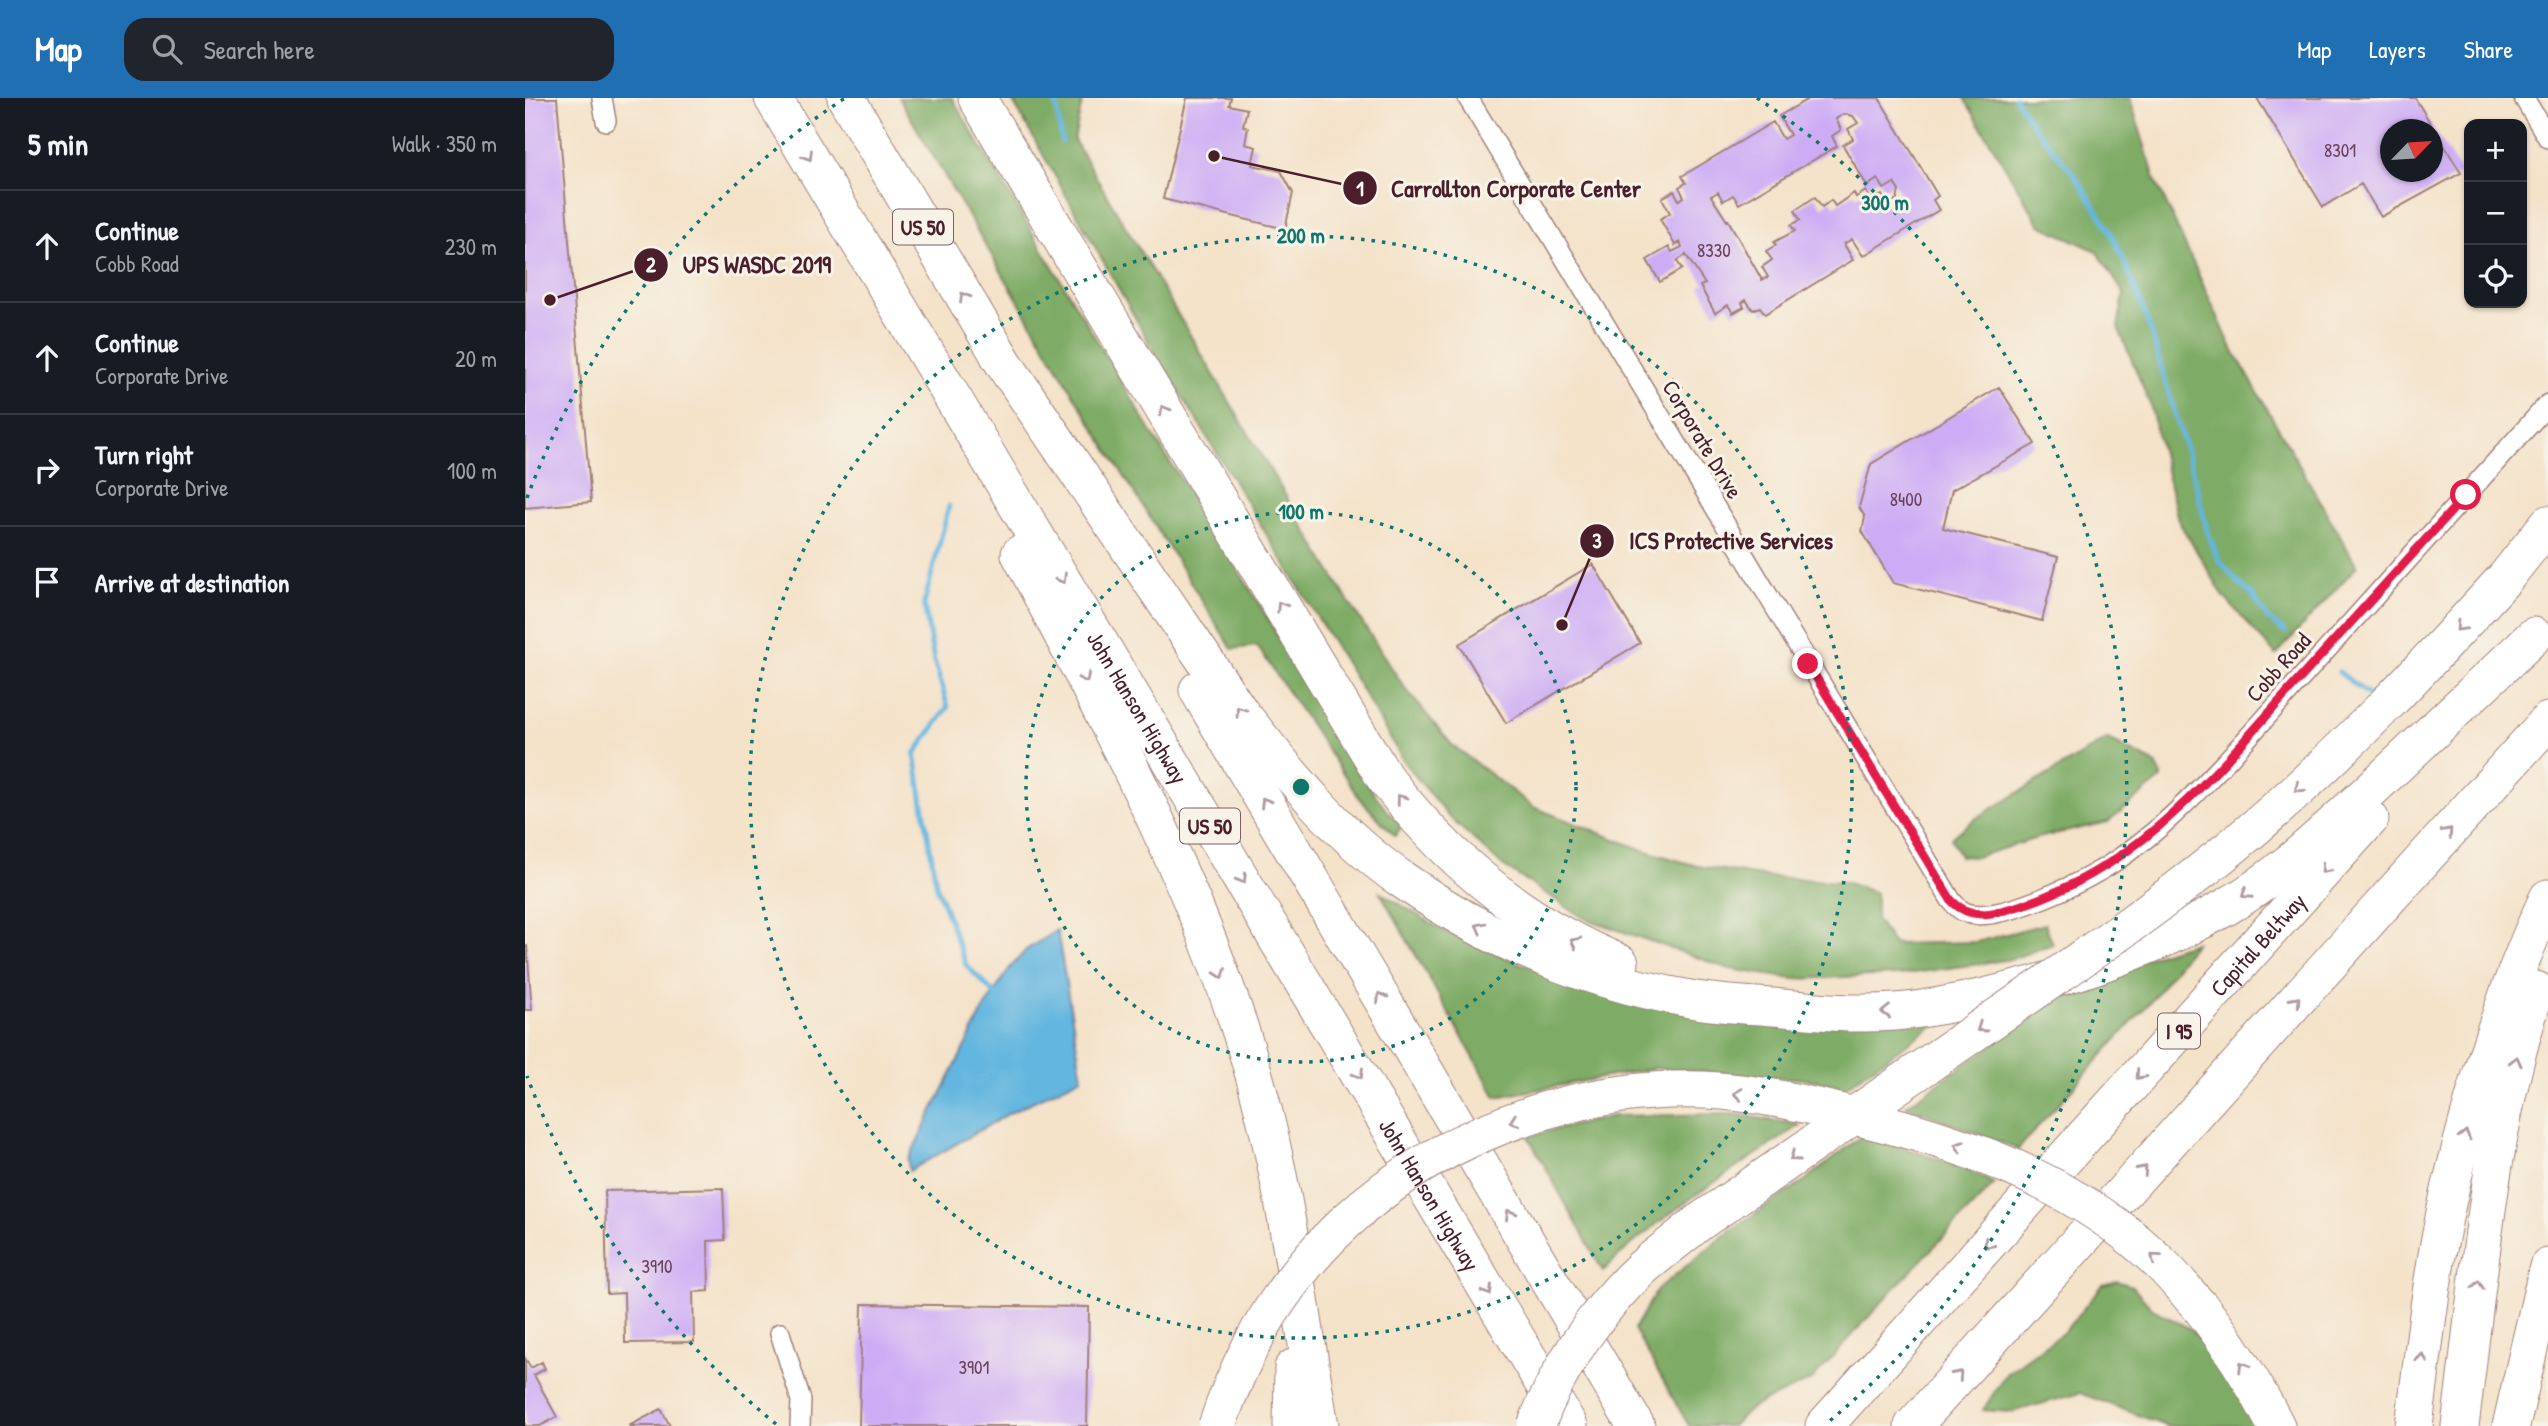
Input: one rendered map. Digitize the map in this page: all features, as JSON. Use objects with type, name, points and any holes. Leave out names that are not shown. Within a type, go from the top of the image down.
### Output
[{"type":"highway","name":"John Hanson Highway","points":[[773,98],[1569,1426]]},
{"type":"highway","name":"US 50","points":[[846,98],[1636,1426]]},
{"type":"highway","points":[[977,98],[1361,741],[1412,814],[1445,849],[1481,879],[1517,908],[1559,934],[1648,974],[1779,1008]]},
{"type":"highway","points":[[850,226],[1133,771],[1175,858],[1209,942],[1247,1050],[1279,1179],[1320,1426]]},
{"type":"highway","points":[[999,356],[1240,712],[1289,773],[1363,848],[1401,880],[1442,906],[1544,958],[1637,989],[1695,1000],[1833,1013],[1895,1012],[1953,1004],[2035,985],[2125,956],[2226,907],[2267,881],[2307,849],[2541,628]]},
{"type":"highway","points":[[2506,577],[2548,524]]},
{"type":"highway","points":[[1537,1426],[1545,1403],[1573,1352],[1603,1310],[1642,1269],[1698,1223],[2088,955],[2164,900],[2238,841],[2311,778],[2371,720],[2548,533]]},
{"type":"highway","name":"Capital Beltway","points":[[1824,1426],[2541,628]]},
{"type":"highway","points":[[1913,1426],[2548,721]]},
{"type":"highway","points":[[2414,1426],[2427,1320],[2450,1191],[2475,1097],[2502,1016],[2548,898]]},
{"type":"highway","points":[[2460,1426],[2490,1193],[2504,1110],[2527,1017],[2548,955]]},
{"type":"highway","points":[[1217,1426],[1249,1348],[1304,1265],[1335,1230],[1404,1174],[1442,1151],[1486,1130],[1579,1101],[1632,1092],[1704,1090],[1771,1098],[1910,1129],[2016,1168],[2074,1199],[2123,1232],[2164,1266],[2201,1308],[2238,1357],[2256,1385],[2276,1426]]},
{"type":"highway","points":[[1279,1179],[1294,1374],[1292,1426]]},
{"type":"highway","points":[[2511,1426],[2548,1267]]},
{"type":"street","points":[[602,98],[606,121]]},
{"type":"street","name":"Corporate Drive","points":[[1468,98],[1951,900],[1967,913],[1977,915],[2004,911]]},
{"type":"street","points":[[2523,98],[2548,138]]},
{"type":"street","name":"Cobb Road","points":[[2004,911],[2037,900],[2102,870],[2159,827],[2187,801],[2267,717],[2548,404]]},
{"type":"street","points":[[780,1333],[801,1400],[800,1426]]},
{"type":"green space","points":[[899,98],[952,98],[1164,453],[1260,605],[1348,758],[1388,812],[1402,826],[1395,836],[1361,800],[1257,646],[1232,649],[1078,402]]},
{"type":"green space","points":[[1011,98],[1083,98],[1074,140],[1347,599],[1404,687],[1452,745],[1533,807],[1643,850],[1697,866],[1768,877],[1845,882],[1876,893],[1876,919],[1894,944],[1976,942],[2045,924],[2053,944],[2012,959],[1900,975],[1794,979],[1730,969],[1584,918],[1503,866],[1448,816],[1404,762],[1150,344]]},
{"type":"green space","points":[[1964,98],[2130,98],[2155,179],[2230,344],[2357,566],[2276,655],[2224,597],[2178,520],[2150,404],[2118,327],[2124,294],[2097,251],[2040,225]]},
{"type":"green space","points":[[2107,739],[2156,764],[2162,778],[2108,822],[2037,838],[1976,857],[1960,856],[1951,838],[1975,819]]},
{"type":"green space","points":[[1380,892],[1448,933],[1521,964],[1944,1018],[1845,1087],[1814,1080],[1656,1068],[1496,1097]]},
{"type":"green space","points":[[2195,942],[2150,1002],[2018,1149],[1906,1106],[2090,976]]},
{"type":"green space","points":[[1733,1114],[1800,1125],[1673,1211],[1603,1271],[1528,1136],[1614,1116]]},
{"type":"green space","points":[[1864,1134],[1967,1169],[1994,1184],[1812,1380],[1752,1407],[1732,1426],[1689,1426],[1634,1329],[1658,1289],[1732,1229],[1803,1182]]},
{"type":"green space","points":[[2117,1281],[2132,1286],[2152,1309],[2191,1329],[2222,1364],[2262,1426],[2167,1426],[2080,1393],[2012,1412],[1983,1410],[2006,1374],[2064,1332],[2103,1285]]},
{"type":"water","points":[[1057,930],[1082,1077],[1010,1113],[909,1171],[908,1160],[985,1007],[1009,969],[1026,950]]},
{"type":"building","points":[[525,98],[557,98],[591,502],[525,508]]},
{"type":"building","points":[[1187,98],[1231,98],[1229,105],[1247,109],[1243,126],[1248,128],[1245,144],[1256,147],[1252,165],[1281,171],[1293,193],[1285,229],[1163,199]]},
{"type":"building","points":[[1810,98],[1879,98],[1938,196],[1933,200],[1939,210],[1863,256],[1852,239],[1844,244],[1853,260],[1765,314],[1760,307],[1753,310],[1746,300],[1742,303],[1744,307],[1733,313],[1728,305],[1715,313],[1700,286],[1705,284],[1686,255],[1677,261],[1682,269],[1660,282],[1647,260],[1669,247],[1672,252],[1682,247],[1680,242],[1675,245],[1660,219],[1670,213],[1662,198],[1674,191],[1679,200],[1684,197],[1679,187],[1686,183],[1682,176],[1773,122],[1783,139],[1790,135],[1779,116]],"holes":[[[1844,114],[1853,116],[1858,123],[1848,129],[1853,139],[1843,145],[1867,186],[1878,179],[1884,189],[1894,183],[1899,191],[1897,199],[1888,205],[1882,195],[1871,201],[1866,191],[1856,197],[1854,193],[1835,206],[1831,200],[1822,207],[1815,197],[1795,210],[1800,220],[1791,225],[1795,231],[1774,242],[1776,245],[1766,251],[1772,260],[1762,267],[1768,277],[1762,280],[1711,196],[1718,192],[1723,201],[1733,195],[1739,204],[1837,146],[1832,136],[1841,130],[1836,119]]]},
{"type":"building","points":[[2257,98],[2415,98],[2428,119],[2380,119],[2380,182],[2443,182],[2443,144],[2461,173],[2381,217],[2361,184],[2323,207]]},
{"type":"building","points":[[1999,387],[2035,444],[1952,490],[1943,528],[2058,557],[2042,621],[1893,583],[1862,531],[1865,517],[1859,507],[1871,464]]},
{"type":"building","points":[[1593,564],[1640,643],[1506,723],[1459,644]]},
{"type":"building","points":[[527,946],[532,1010],[525,1010]]},
{"type":"building","points":[[723,1188],[725,1240],[708,1241],[709,1291],[693,1292],[694,1342],[625,1343],[624,1293],[607,1294],[605,1191]]},
{"type":"building","points":[[862,1304],[1089,1307],[1087,1426],[859,1426]]},
{"type":"building","points":[[525,1358],[531,1368],[542,1362],[545,1369],[534,1375],[557,1417],[540,1426],[525,1426]]},
{"type":"building","points":[[661,1409],[670,1426],[629,1426]]},
{"type":"waterway","points":[[1055,98],[1062,142]]},
{"type":"waterway","points":[[2015,98],[2032,124],[2075,175],[2109,229],[2123,259],[2146,316],[2207,530],[2218,559],[2253,596],[2268,619],[2285,632]]},
{"type":"waterway","points":[[949,506],[924,604],[934,661],[948,707],[915,754],[936,884],[966,965],[994,993]]},
{"type":"waterway","points":[[2339,672],[2375,700]]},
{"type":"place","name":"Carrollton Corporate Center","points":[[1214,156]]},
{"type":"place","name":"UPS WASDC 2019","points":[[550,300]]},
{"type":"place","name":"ICS Protective Services","points":[[1562,625]]},
{"type":"route","points":[[1808,664],[1951,900],[1967,913],[1977,915],[2004,911],[2037,900],[2102,870],[2127,853],[2197,793],[2466,495]]}]
